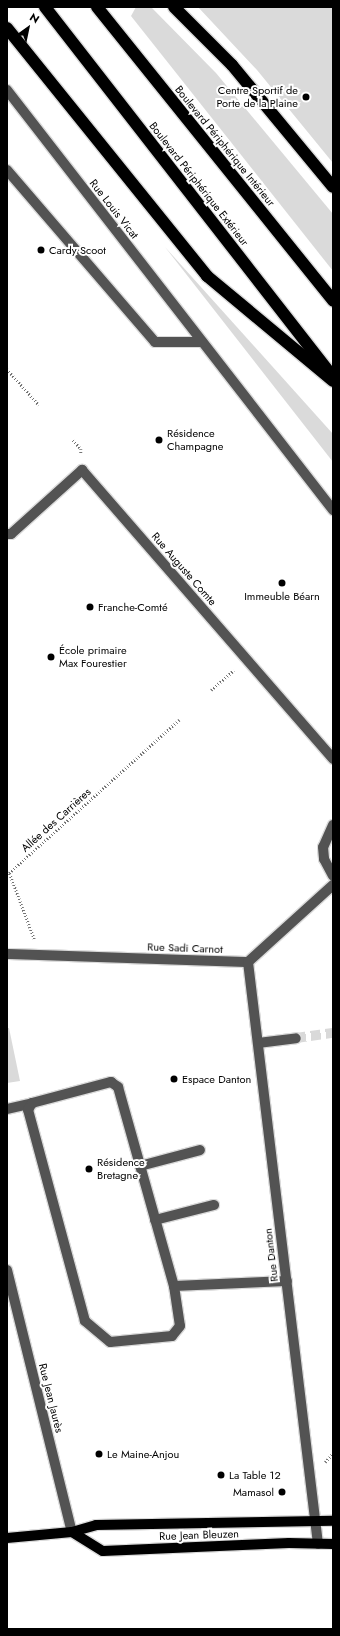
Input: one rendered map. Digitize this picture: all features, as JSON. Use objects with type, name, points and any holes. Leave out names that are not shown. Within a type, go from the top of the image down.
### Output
[{"type":"highway","name":"Boulevard Périphérique Extérieur","points":[[45,7],[333,377]]},
{"type":"highway","name":"Boulevard Périphérique Intérieur","points":[[97,7],[333,301]]},
{"type":"highway","points":[[174,7],[232,65],[333,187]]},
{"type":"highway","points":[[7,28],[207,276],[333,381]]},
{"type":"main road","name":"Rue Jean Bleuzen","points":[[7,1538],[72,1532],[96,1525],[333,1521]]},
{"type":"main road","name":"Rue Jean Bleuzen","points":[[72,1532],[103,1551],[333,1544]]},
{"type":"street","name":"Rue Louis Vicat","points":[[7,90],[333,510]]},
{"type":"street","points":[[7,170],[155,342],[202,342]]},
{"type":"street","name":"Rue Auguste Comte","points":[[7,534],[11,534],[82,470],[333,758]]},
{"type":"street","points":[[333,825],[324,847],[324,859],[333,876]]},
{"type":"street","points":[[248,962],[333,885]]},
{"type":"street","name":"Rue Sadi Carnot","points":[[7,954],[248,962]]},
{"type":"street","name":"Rue Danton","points":[[248,962],[318,1544]]},
{"type":"street","points":[[258,1043],[296,1038]]},
{"type":"street","points":[[7,1108],[32,1103],[111,1082],[118,1087],[174,1286],[180,1326],[172,1336],[110,1342],[85,1321],[28,1110],[32,1103]]},
{"type":"street","points":[[140,1166],[200,1150]]},
{"type":"street","points":[[155,1220],[214,1205]]},
{"type":"street","name":"Rue Jean Jaurès","points":[[7,1270],[72,1532]]},
{"type":"street","points":[[174,1286],[287,1281]]},
{"type":"path","points":[[7,369],[40,405]]},
{"type":"path","points":[[211,690],[246,659]]},
{"type":"path","name":"Allée des Carrières","points":[[40,955],[9,873],[179,720]]},
{"type":"shaded area","points":[[136,7],[151,7],[216,73],[333,214],[333,271],[131,16]]},
{"type":"shaded area","name":"Centre Sportif de Porte de la Plaine","points":[[198,7],[333,7],[333,163],[257,70]]},
{"type":"shaded area","points":[[165,247],[333,434],[333,462]]},
{"type":"shaded area","points":[[7,1028],[9,1028],[20,1081],[7,1083]]},
{"type":"tunnel","points":[[296,1038],[333,1033]]},
{"type":"place","name":"Centre Sportif de Porte de la Plaine","points":[[306,97]]},
{"type":"place","name":"Cardy Scoot","points":[[41,250]]},
{"type":"place","name":"Résidence Champagne","points":[[159,440]]},
{"type":"place","name":"Immeuble Béarn","points":[[282,583]]},
{"type":"place","name":"Franche-Comté","points":[[90,607]]},
{"type":"place","name":"École primaire Max Fourestier","points":[[51,657]]},
{"type":"place","name":"Espace Danton","points":[[174,1079]]},
{"type":"place","name":"Résidence Bretagne","points":[[89,1169]]},
{"type":"place","name":"Le Maine-Anjou","points":[[99,1454]]},
{"type":"place","name":"La Table 12","points":[[221,1475]]},
{"type":"place","name":"Mamasol","points":[[282,1492]]}]
